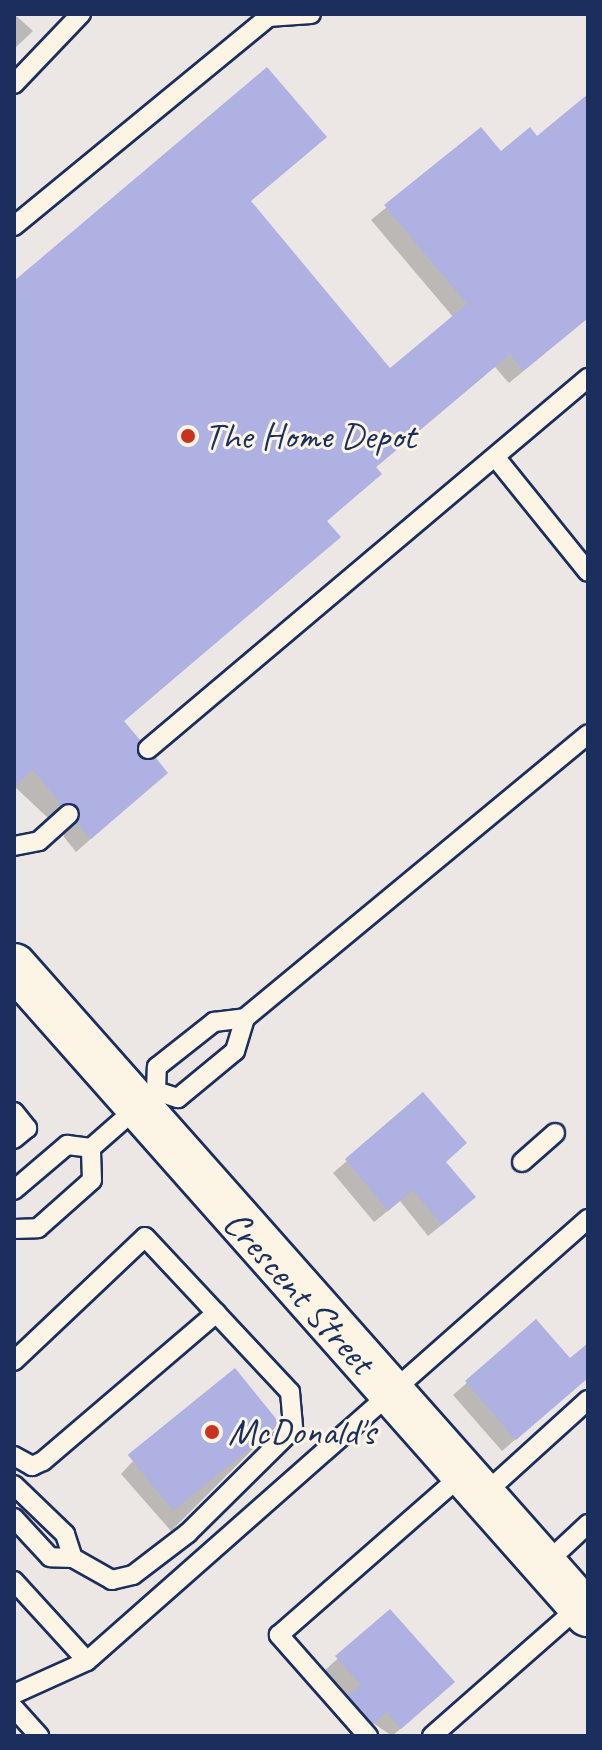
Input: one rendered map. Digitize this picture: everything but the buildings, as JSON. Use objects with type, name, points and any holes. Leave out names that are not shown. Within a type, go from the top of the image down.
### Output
[{"type":"main road","name":"Crescent Street","points":[[14,966],[145,1100],[390,1393],[584,1610]]},
{"type":"lane","points":[[14,84],[81,14]]},
{"type":"lane","points":[[14,226],[268,17],[311,14]]},
{"type":"lane","points":[[148,749],[588,378]]},
{"type":"lane","points":[[496,458],[588,572]]},
{"type":"lane","points":[[14,1190],[67,1145],[91,1148],[145,1100],[157,1067],[214,1022],[245,1018],[588,734]]},
{"type":"lane","points":[[14,846],[39,841],[62,820]]},
{"type":"lane","points":[[145,1100],[178,1098],[235,1051],[245,1018]]},
{"type":"lane","points":[[14,1112],[27,1128],[14,1139]]},
{"type":"lane","points":[[522,1162],[555,1133]]},
{"type":"lane","points":[[14,1229],[38,1228],[92,1180],[91,1148]]},
{"type":"lane","points":[[14,1694],[87,1661],[588,1219]]},
{"type":"lane","points":[[14,1361],[145,1237],[290,1392],[291,1432],[317,1458]]},
{"type":"lane","points":[[14,1456],[32,1466],[43,1461],[216,1313]]},
{"type":"lane","points":[[368,1736],[279,1635],[472,1485],[588,1400]]},
{"type":"lane","points":[[14,1518],[50,1557],[73,1558],[112,1580],[133,1575],[188,1533],[291,1432]]},
{"type":"lane","points":[[14,1485],[65,1534],[73,1558]]},
{"type":"lane","points":[[544,1565],[588,1524]]},
{"type":"lane","points":[[14,1581],[87,1661]]},
{"type":"lane","points":[[432,1736],[584,1610]]},
{"type":"lane","points":[[14,1708],[39,1736]]},
{"type":"place","name":"The Home Depot","points":[[188,436]]},
{"type":"place","name":"McDonald's","points":[[212,1432]]}]
